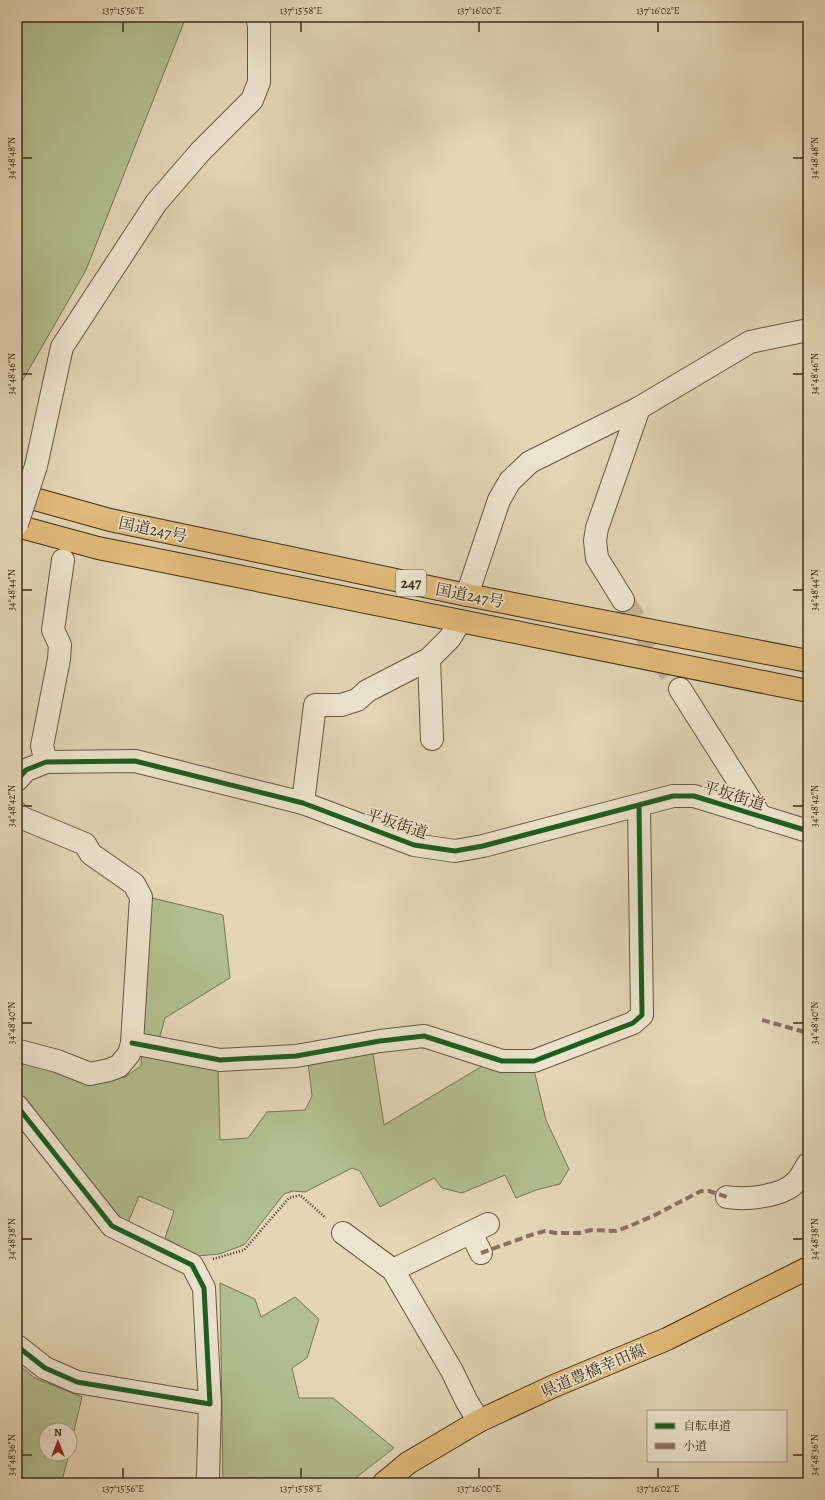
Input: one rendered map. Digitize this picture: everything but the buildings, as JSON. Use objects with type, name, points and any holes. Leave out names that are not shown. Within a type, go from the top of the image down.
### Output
[{"type":"main road","name":"国道247号","points":[[17,494],[110,520],[467,595],[808,661]]},
{"type":"main road","name":"国道247号","points":[[17,525],[98,548],[808,691]]},
{"type":"main road","name":"県道豊橋幸田線","points":[[384,1483],[408,1463],[479,1421],[554,1386],[667,1339],[808,1268]]},
{"type":"street","points":[[17,525],[36,466],[62,347],[156,203],[200,152],[252,100],[259,82],[259,26],[257,17]]},
{"type":"street","points":[[467,595],[499,500],[510,481],[530,462],[639,408],[750,342],[808,330]]},
{"type":"street","points":[[623,600],[597,558],[595,541],[597,528],[639,408]]},
{"type":"street","points":[[17,780],[26,770],[46,762],[42,746],[59,660],[60,645],[53,630],[63,560]]},
{"type":"street","points":[[303,804],[315,705],[341,705],[357,700],[367,691],[429,660],[447,642],[460,621]]},
{"type":"street","points":[[429,660],[432,739]]},
{"type":"street","points":[[680,689],[761,817]]},
{"type":"street","name":"平坂街道","points":[[46,762],[135,761],[303,804],[414,845],[455,851],[483,846],[673,796],[694,796],[808,830]]},
{"type":"street","points":[[132,1043],[220,1060],[296,1056],[380,1041],[424,1036],[502,1062],[534,1061],[633,1023],[642,1015],[639,806]]},
{"type":"street","points":[[17,812],[20,818],[85,844],[91,854],[134,884],[141,897],[132,1043],[129,1054],[119,1066],[90,1074],[57,1061],[19,1051],[17,1052]]},
{"type":"street","points":[[17,1106],[112,1226],[192,1265],[204,1288],[210,1404],[207,1483]]},
{"type":"street","points":[[727,1197],[741,1199],[762,1197],[784,1189],[795,1183],[808,1164]]},
{"type":"street","points":[[393,1270],[480,1228],[481,1253]]},
{"type":"street","points":[[343,1234],[393,1270],[452,1371],[467,1402],[479,1421]]},
{"type":"street","points":[[17,1346],[45,1368],[78,1382],[210,1404]]},
{"type":"path","points":[[192,1265],[244,1250],[289,1198],[300,1195],[343,1234]]},
{"type":"green space","points":[[17,17],[186,17],[86,270],[17,390]]},
{"type":"green space","points":[[152,898],[223,915],[230,978],[165,1018],[155,1054],[218,1067],[220,1140],[248,1138],[267,1112],[305,1110],[312,1096],[308,1062],[373,1054],[384,1125],[484,1065],[534,1070],[546,1120],[569,1169],[560,1184],[536,1190],[516,1198],[505,1175],[462,1193],[442,1188],[434,1178],[380,1207],[360,1171],[352,1168],[305,1192],[293,1191],[284,1194],[244,1245],[219,1254],[197,1256],[165,1238],[174,1211],[139,1196],[128,1223],[109,1208],[24,1100],[17,1088],[17,1064],[23,1060],[102,1082],[125,1077],[141,1066],[147,934]]},
{"type":"green space","points":[[220,1283],[255,1299],[261,1317],[295,1297],[319,1319],[307,1358],[292,1368],[299,1398],[333,1398],[394,1448],[349,1483],[223,1483]]},
{"type":"green space","points":[[17,1364],[35,1378],[82,1397],[76,1422],[38,1422],[38,1462],[67,1462],[62,1480],[65,1483],[17,1483]]},
{"type":"tunnel","points":[[623,600],[680,689]]},
{"type":"marked path","points":[[762,1020],[808,1033]]},
{"type":"marked path","points":[[481,1253],[545,1231],[556,1233],[579,1233],[591,1230],[616,1231],[655,1215],[701,1191],[709,1191],[727,1197]]},
{"type":"cycle path","points":[[17,780],[26,770],[46,762],[135,761],[303,803],[414,845],[455,851],[483,846],[673,796],[694,796],[808,831]]},
{"type":"cycle path","points":[[132,1043],[220,1060],[296,1056],[380,1041],[424,1036],[502,1061],[534,1061],[633,1023],[642,1015],[639,806]]},
{"type":"cycle path","points":[[17,1106],[112,1226],[192,1265],[204,1288],[210,1404],[77,1382],[45,1368],[17,1346]]}]
